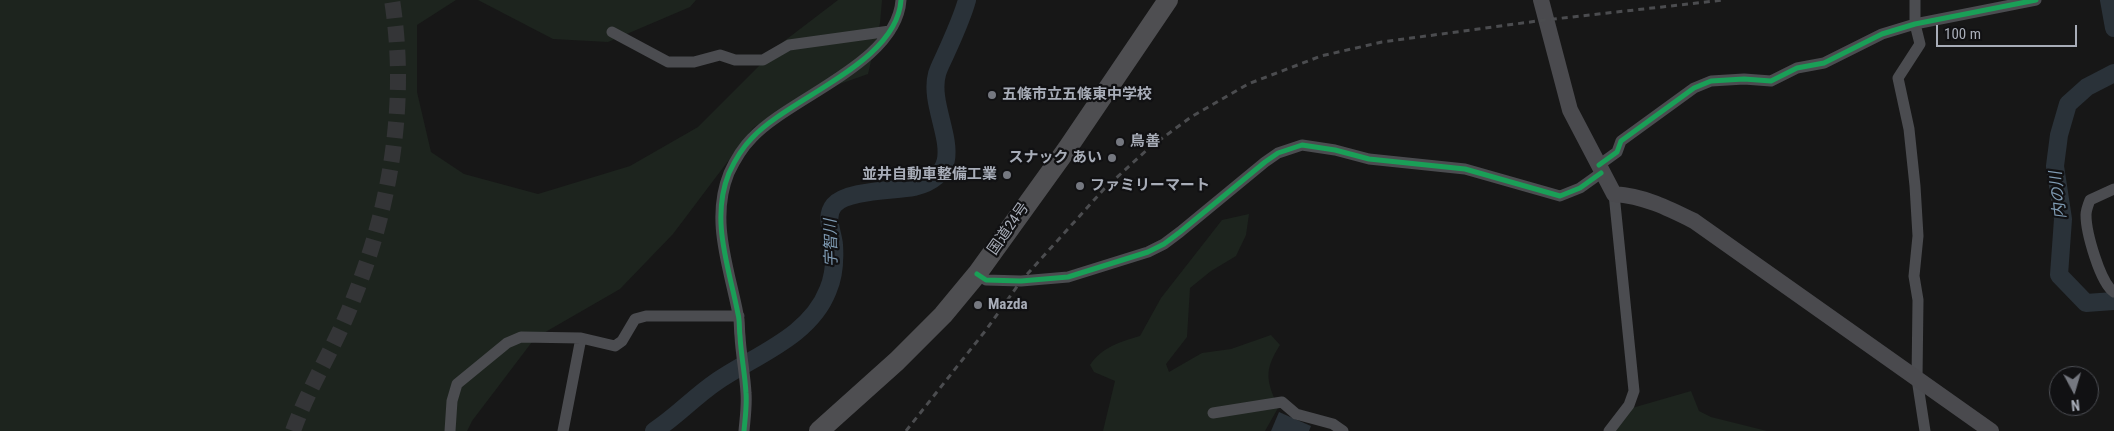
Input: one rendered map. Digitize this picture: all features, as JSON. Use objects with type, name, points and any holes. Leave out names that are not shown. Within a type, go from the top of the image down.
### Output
[{"type":"highway","name":"国道24号","points":[[818,431],[897,361],[943,315],[977,274],[1066,149],[1168,0]]},
{"type":"street","points":[[744,431],[746,394],[739,316],[727,267],[719,217],[729,174],[738,154],[752,137],[793,105],[843,75],[878,46],[890,31],[901,8],[901,0]]},
{"type":"street","points":[[1541,0],[1570,110],[1614,194],[1634,391],[1629,405],[1608,431]]},
{"type":"street","points":[[1915,0],[1915,24],[1920,44],[1898,78],[1909,129],[1915,186],[1918,236],[1914,276],[1918,300],[1917,379],[1925,431]]},
{"type":"street","points":[[977,274],[986,280],[1068,277],[1148,252],[1164,244],[1180,232],[1233,186],[1272,157],[1302,145],[1335,150],[1369,159],[1464,169],[1560,196],[1580,188],[1617,152],[1621,141],[1694,88],[1712,81],[1744,79],[1771,81],[1797,68],[1824,63],[1882,34],[1915,24],[2020,1],[2036,0]]},
{"type":"street","points":[[612,32],[668,62],[694,62],[720,55],[735,60],[763,60],[789,45],[890,31]]},
{"type":"street","points":[[2114,189],[2090,200],[2086,214],[2090,238],[2104,280],[2114,292]]},
{"type":"street","points":[[1614,194],[1632,195],[1665,206],[1694,221],[1991,431]]},
{"type":"street","points":[[450,431],[452,401],[458,384],[507,343],[521,337],[581,338],[616,346],[622,341],[635,319],[646,316],[739,316]]},
{"type":"street","points":[[563,431],[581,338]]},
{"type":"street","points":[[1213,414],[1282,402],[1296,414],[1333,424],[1343,431]]},
{"type":"shaded area","points":[[0,0],[456,0],[417,25],[417,92],[431,152],[464,174],[538,194],[630,166],[698,127],[783,42],[838,0],[882,0],[880,23],[868,74],[797,99],[753,128],[673,234],[620,289],[535,338],[472,421],[467,431],[0,431]]},
{"type":"shaded area","points":[[478,0],[696,0],[690,7],[608,42],[553,39]]},
{"type":"shaded area","points":[[1249,214],[1246,235],[1236,256],[1211,271],[1190,288],[1187,337],[1166,364],[1169,372],[1202,353],[1231,349],[1271,335],[1280,345],[1271,362],[1268,376],[1278,408],[1265,431],[1103,431],[1115,381],[1094,372],[1090,365],[1106,349],[1140,336],[1161,298],[1222,220]]},
{"type":"shaded area","points":[[1691,391],[1699,411],[1711,417],[1767,431],[1614,431],[1632,408]]},
{"type":"shaded area","points":[[1279,412],[1311,426],[1309,431],[1271,431]]},
{"type":"waterway","name":"宇智川","points":[[654,431],[716,382],[795,333],[820,306],[830,285],[834,268],[834,245],[829,220],[834,205],[849,196],[914,187],[933,179],[943,168],[947,155],[935,90],[937,74],[958,27],[967,0]]},
{"type":"waterway","name":"内の川","points":[[2109,0],[2114,28]]},
{"type":"waterway","name":"内の川","points":[[2114,73],[2087,87],[2068,104],[2059,135],[2055,166],[2063,219],[2059,275],[2086,303],[2114,301]]},
{"type":"tunnel","points":[[293,431],[299,414],[353,300],[366,264],[386,190],[393,153],[397,115],[398,77],[392,0]]},
{"type":"railway","points":[[906,431],[986,330],[1021,281],[1104,189],[1149,148],[1191,117],[1248,84],[1321,56],[1382,42],[1545,20],[1724,0]]},
{"type":"cycle path","points":[[744,431],[746,398],[739,319],[726,261],[721,226],[721,208],[729,173],[745,146],[769,123],[862,61],[881,42],[895,22],[901,0]]},
{"type":"cycle path","points":[[1599,165],[1617,152],[1621,141],[1694,88],[1711,81],[1744,79],[1771,81],[1797,68],[1824,63],[1882,34],[1915,24],[2036,0]]},
{"type":"cycle path","points":[[977,274],[986,280],[1021,281],[1068,277],[1148,252],[1164,244],[1180,232],[1265,162],[1278,153],[1302,145],[1335,150],[1369,159],[1465,169],[1560,196],[1580,188],[1601,173]]},
{"type":"place","name":"五條市立五條東中学校","points":[[992,95]]},
{"type":"place","name":"鳥善","points":[[1120,142]]},
{"type":"place","name":"スナック あい","points":[[1112,158]]},
{"type":"place","name":"並井自動車整備工業","points":[[1007,175]]},
{"type":"place","name":"ファミリーマート","points":[[1080,186]]},
{"type":"place","name":"Mazda","points":[[978,305]]}]
